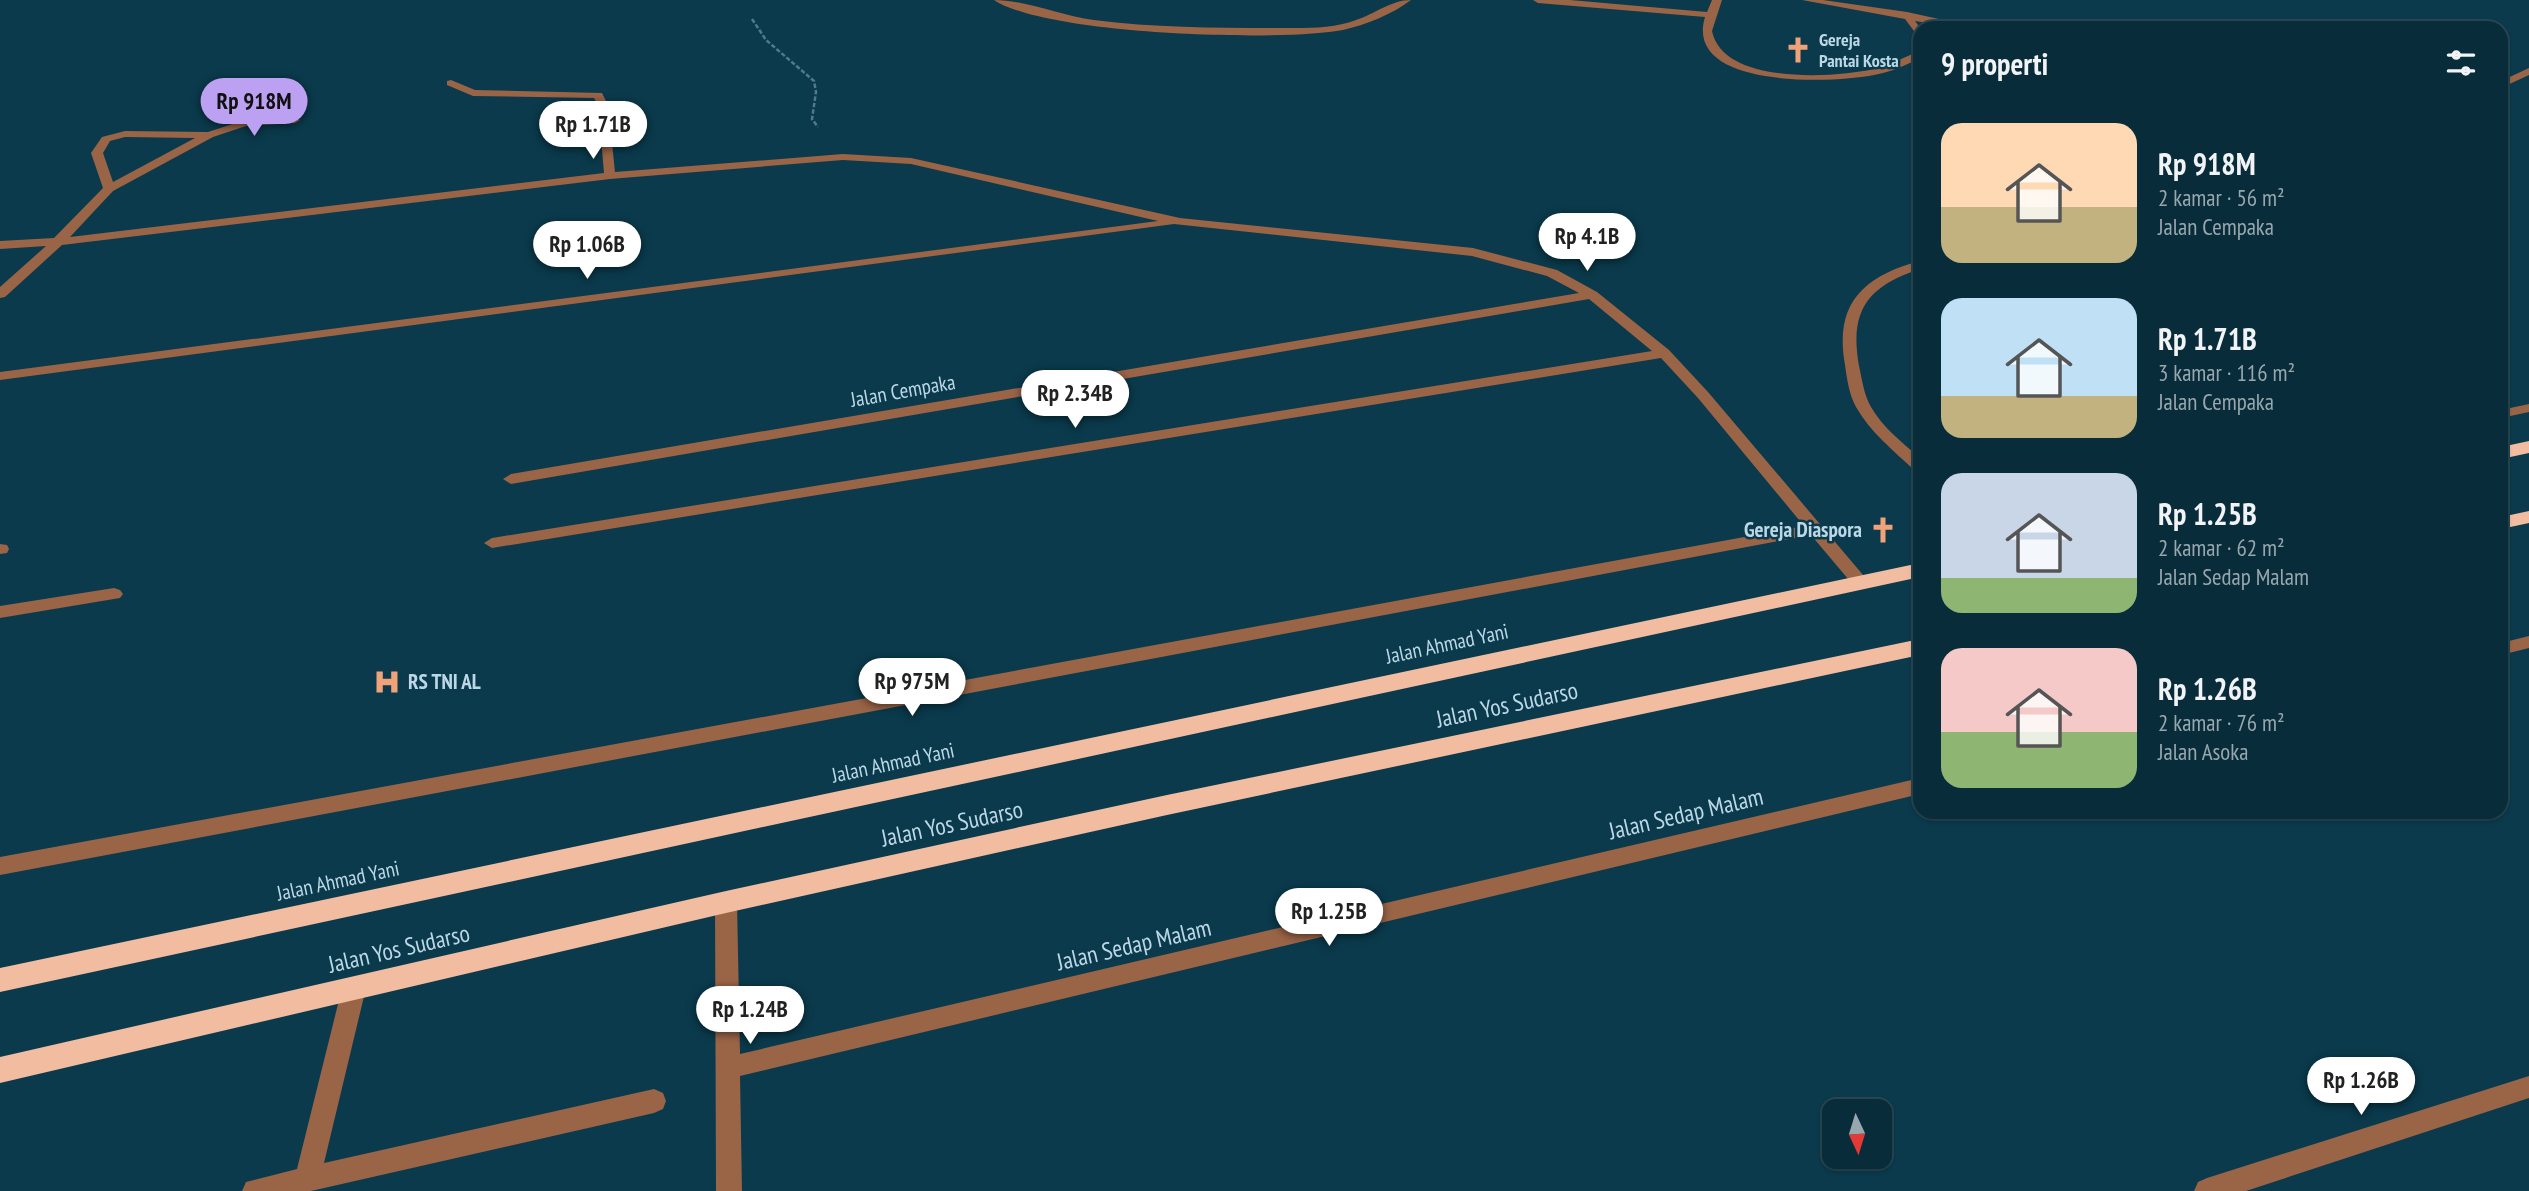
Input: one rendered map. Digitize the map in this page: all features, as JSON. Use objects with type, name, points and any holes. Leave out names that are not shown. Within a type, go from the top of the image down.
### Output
[{"type":"highway","points":[[2508,452],[2529,447]]},
{"type":"highway","points":[[2508,522],[2529,517]]},
{"type":"highway","name":"Jalan Ahmad Yani","points":[[0,980],[1913,571]]},
{"type":"highway","name":"Jalan Yos Sudarso","points":[[0,1070],[726,902],[1167,805],[1913,648]]},
{"type":"street","points":[[999,0],[1060,19],[1096,25],[1253,31],[1342,27],[1366,20],[1406,0]]},
{"type":"street","points":[[1538,0],[1712,15]]},
{"type":"street","points":[[1717,0],[1707,36],[1713,50],[1733,65],[1774,75],[1822,78],[1858,76],[1901,66],[1913,58]]},
{"type":"street","points":[[1807,0],[1938,21]]},
{"type":"street","points":[[1907,15],[1913,25]]},
{"type":"street","points":[[2508,82],[2529,71]]},
{"type":"street","points":[[452,83],[473,93],[598,95],[603,105],[610,176]]},
{"type":"street","points":[[0,294],[58,242],[110,189],[209,135],[245,123],[295,120]]},
{"type":"street","points":[[110,189],[97,153],[106,139],[125,134],[209,135]]},
{"type":"street","points":[[0,244],[58,242],[610,176],[843,157],[911,161],[1180,222],[1473,252],[1552,274],[1592,295],[1664,353],[1860,582]]},
{"type":"street","points":[[0,376],[1180,222]]},
{"type":"street","points":[[1913,267],[1885,276],[1862,294],[1853,310],[1848,330],[1849,353],[1862,405],[1889,439],[1913,461]]},
{"type":"street","name":"Jalan Cempaka","points":[[510,479],[1592,295]]},
{"type":"street","points":[[492,542],[1664,353]]},
{"type":"street","points":[[2508,412],[2529,408]]},
{"type":"street","points":[[0,866],[1815,529]]},
{"type":"street","points":[[0,612],[114,594]]},
{"type":"street","points":[[2508,647],[2529,642]]},
{"type":"street","name":"Jalan Sedap Malam","points":[[728,1068],[1913,788]]},
{"type":"street","points":[[726,902],[729,1191]]},
{"type":"street","points":[[307,1179],[354,988]]},
{"type":"street","points":[[2207,1191],[2529,1087]]},
{"type":"street","points":[[255,1191],[654,1101]]},
{"type":"path","points":[[752,19],[766,40],[814,80],[816,92],[813,119],[843,157]]},
{"type":"place","name":"Gereja Pantai Kosta","points":[[1798,50]]},
{"type":"place","name":"Gereja Diaspora","points":[[1883,530]]},
{"type":"place","name":"RS TNI AL","points":[[387,682]]}]
